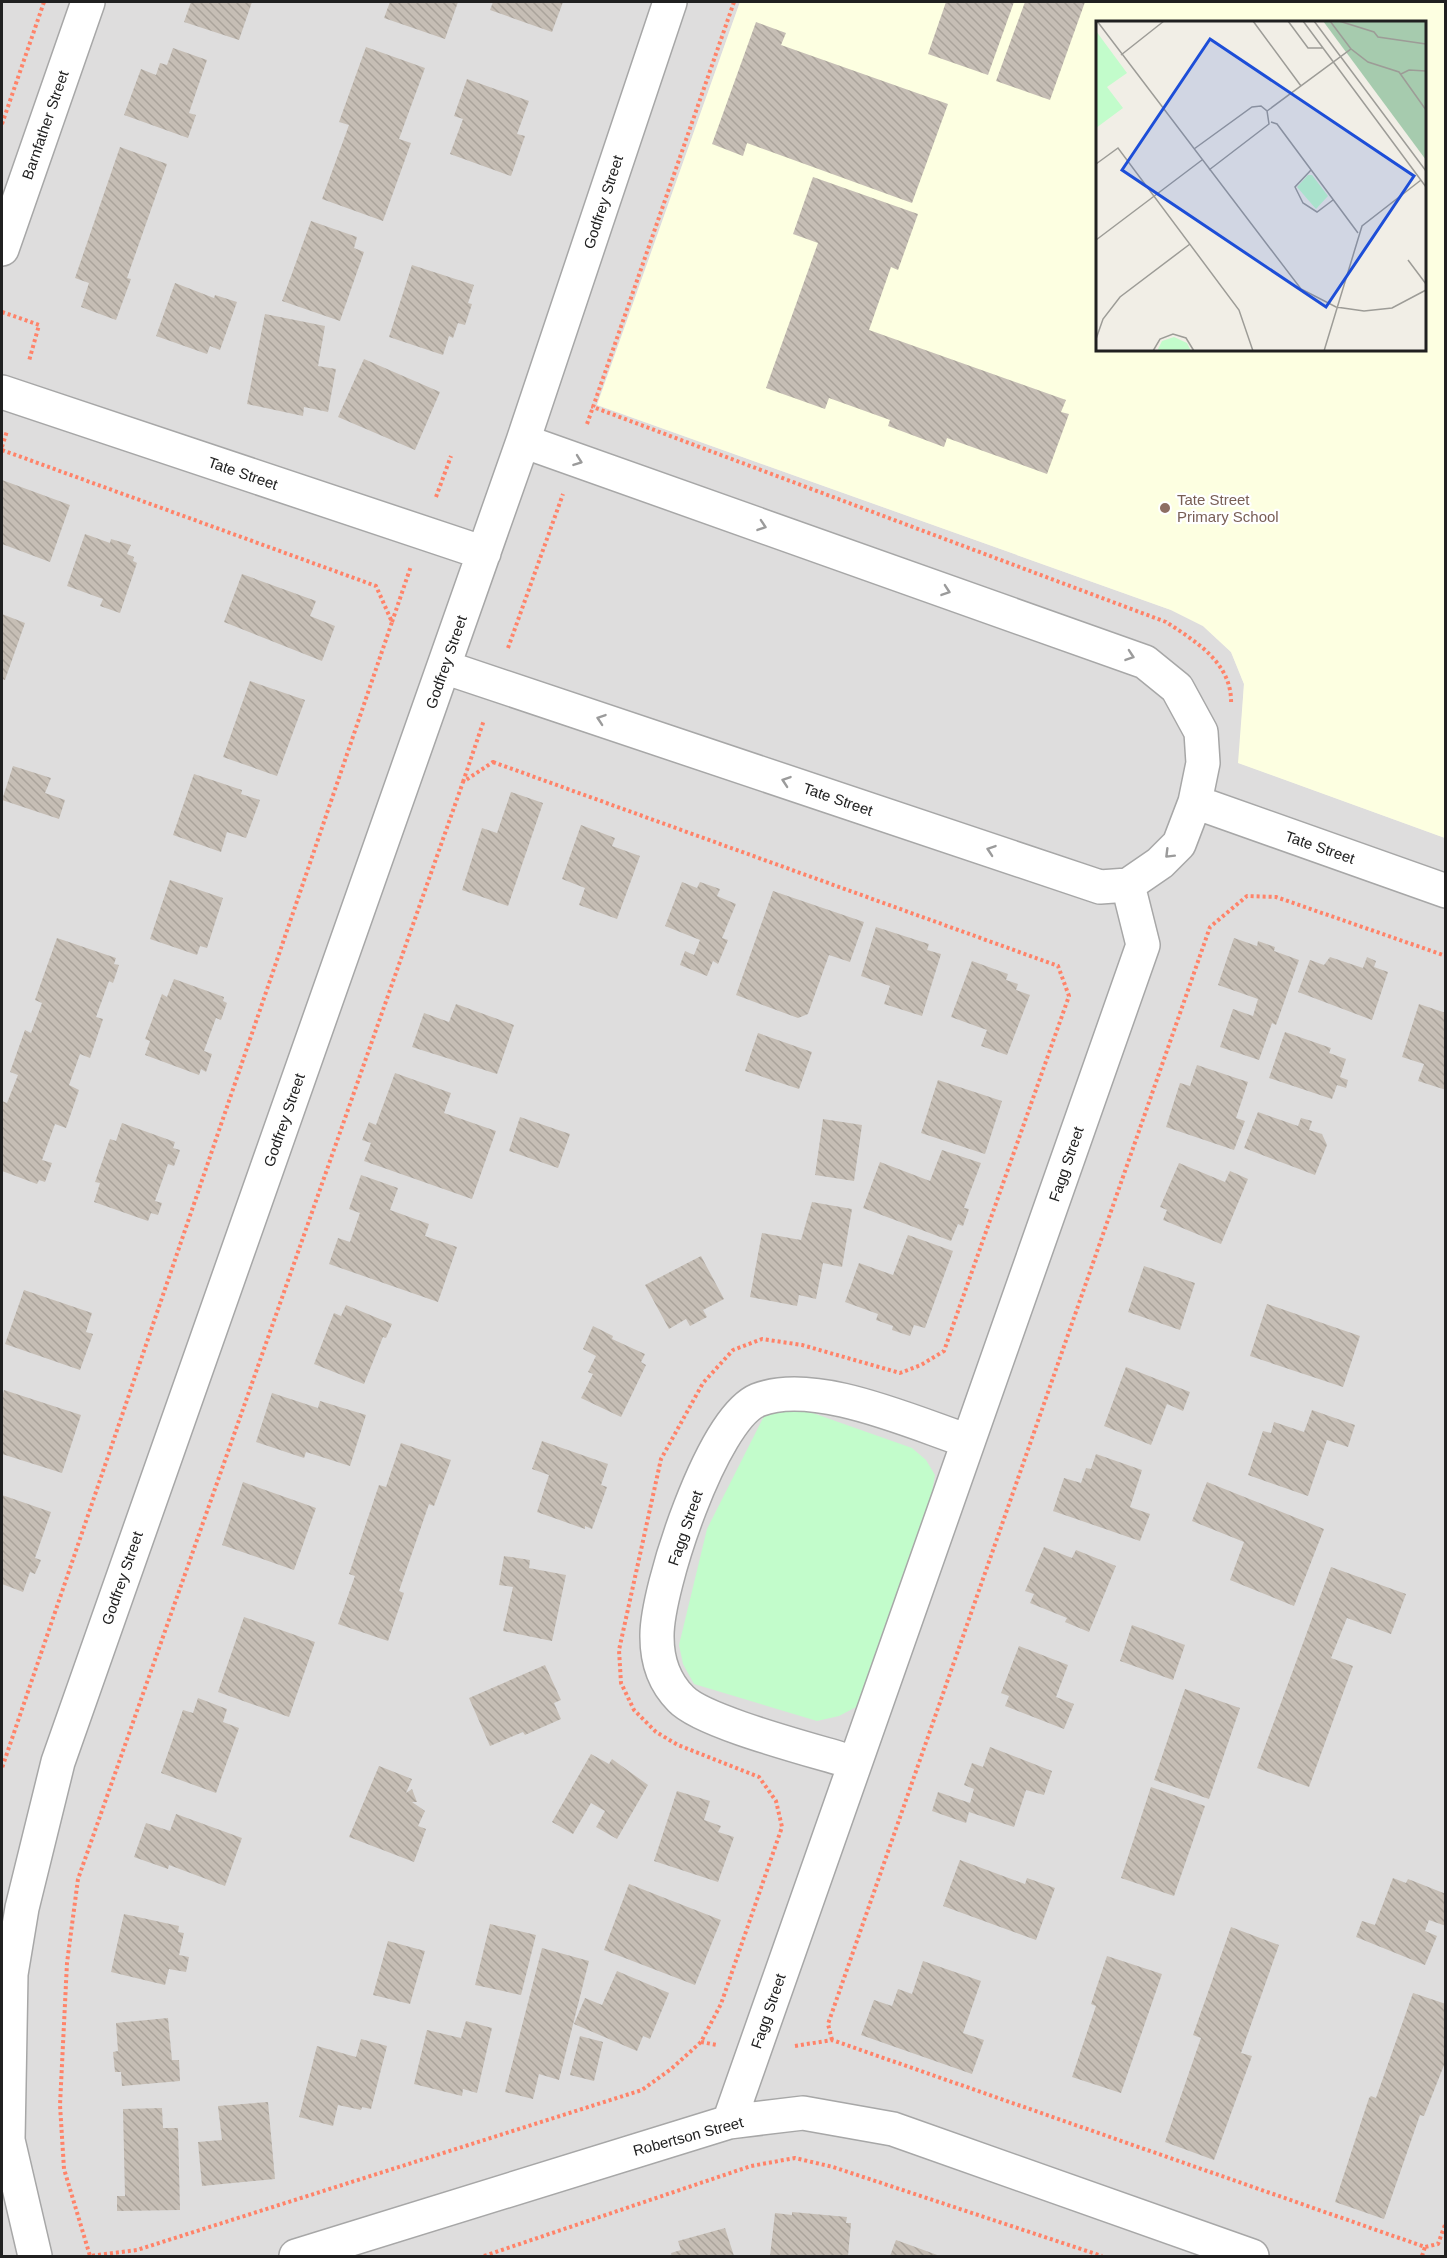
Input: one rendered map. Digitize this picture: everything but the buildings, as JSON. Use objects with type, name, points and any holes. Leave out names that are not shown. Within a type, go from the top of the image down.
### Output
[{"type":"street","name":"Barnfather Street","points":[[2,249],[88,2]]},
{"type":"street","name":"Godfrey Street","points":[[35,2256],[8,2140],[11,1974],[22,1908],[58,1762],[523,441],[670,2]]},
{"type":"street","name":"Tate Street","points":[[2,392],[484,553]]},
{"type":"street","points":[[523,441],[1145,662],[1177,688],[1201,732],[1203,763],[1195,802],[1179,844],[1160,863],[1128,885]]},
{"type":"street","name":"Tate Street","points":[[444,667],[1100,886],[1128,885]]},
{"type":"street","name":"Tate Street","points":[[1195,802],[1446,891]]},
{"type":"street","name":"Fagg Street","points":[[729,2122],[1143,945],[1128,885]]},
{"type":"street","name":"Fagg Street","points":[[855,1763],[706,1716],[679,1698],[665,1678],[658,1659],[657,1637],[658,1612],[675,1553],[717,1443],[735,1419],[756,1401],[789,1393],[826,1395],[968,1441]]},
{"type":"street","name":"Robertson Street","points":[[296,2256],[729,2122],[803,2113],[893,2129],[1252,2256]]},
{"type":"path","points":[[2,124],[44,2]]},
{"type":"path","points":[[463,782],[493,762],[1058,966],[1069,996],[944,1351],[921,1365],[900,1373],[802,1345],[762,1339],[733,1350],[704,1383],[661,1459],[619,1650],[621,1683],[634,1710],[656,1732],[678,1745],[759,1777],[776,1801],[782,1827],[721,2004],[700,2042],[671,2069],[642,2090],[137,2250],[90,2256],[64,2169],[60,2105],[67,1963],[78,1879],[734,2]]},
{"type":"path","points":[[593,407],[1166,622],[1200,644],[1222,668],[1232,691],[1231,714]]},
{"type":"path","points":[[2,450],[376,586],[392,622],[2,1768]]},
{"type":"path","points":[[1446,956],[1276,897],[1247,896],[1210,927],[828,2024],[832,2040],[1425,2247],[1438,2244],[1446,2222]]},
{"type":"path","points":[[484,2256],[751,2166],[795,2158],[833,2167],[1102,2256]]},
{"type":"path","points":[[1422,2256],[1425,2247]]},
{"type":"shaded area","points":[[2,2],[740,2],[597,405],[1171,610],[1203,626],[1231,652],[1244,684],[1239,763],[1445,838],[1445,2256],[2,2256]]},
{"type":"shaded area","name":"Tate Street Primary School","points":[[740,2],[1445,2],[1445,838],[1238,763],[1244,684],[1231,652],[1203,626],[1171,610],[597,405]]},
{"type":"green space","points":[[790,1405],[912,1448],[926,1460],[935,1475],[931,1498],[869,1686],[858,1706],[839,1716],[817,1721],[694,1684],[683,1664],[679,1645],[707,1529],[763,1418],[774,1409]]},
{"type":"place","name":"Tate Street Primary School","points":[[1165,508]]}]
